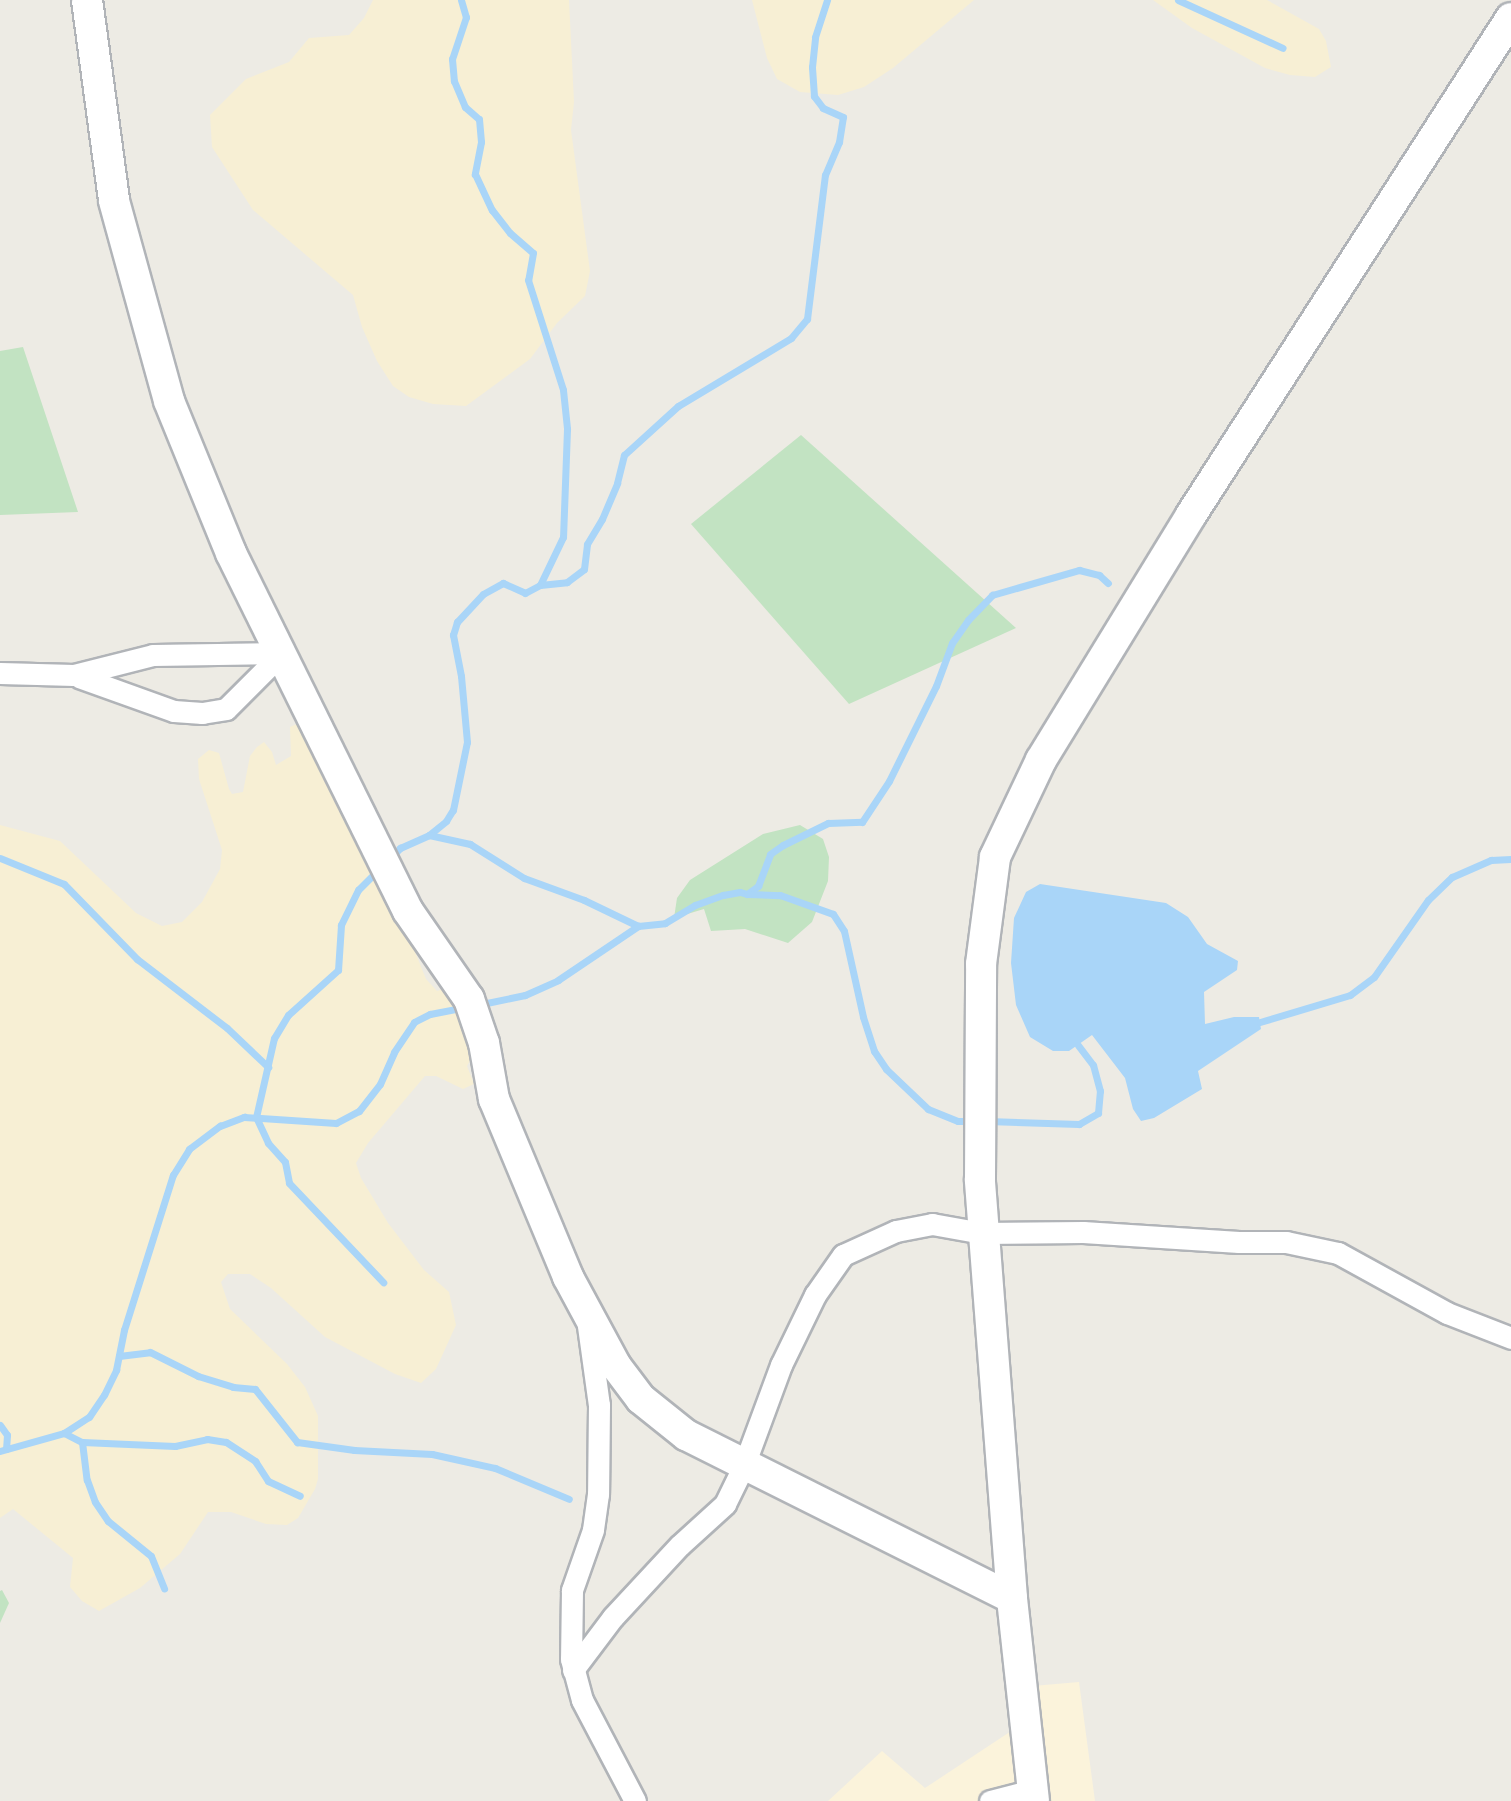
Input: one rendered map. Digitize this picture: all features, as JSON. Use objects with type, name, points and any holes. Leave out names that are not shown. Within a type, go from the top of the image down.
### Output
[{"type":"street","points":[[87,0],[114,201],[169,401],[231,553],[408,911],[469,999],[484,1043],[494,1099],[568,1278],[616,1366],[641,1399],[686,1435],[1012,1598]]},
{"type":"street","points":[[990,1801],[1034,1796],[1012,1598],[982,1233],[981,964],[990,881],[1003,837],[1041,760],[1191,515],[1511,18]]},
{"type":"street","points":[[74,676],[153,655],[282,653]]},
{"type":"street","points":[[0,673],[74,676],[174,711],[202,713],[226,709],[282,653]]},
{"type":"street","points":[[573,1670],[613,1617],[680,1545],[725,1504],[744,1465],[781,1365],[815,1295],[843,1255],[896,1231],[932,1224],[982,1233],[1083,1233],[1286,1242],[1338,1253],[1447,1313],[1511,1338]]},
{"type":"street","points":[[585,1308],[599,1405],[598,1494],[593,1530],[572,1590],[569,1624],[573,1670],[582,1700],[635,1801]]},
{"type":"shaded area","points":[[1079,1682],[1095,1801],[828,1801],[882,1751],[925,1788],[1025,1722],[1021,1687]]},
{"type":"green space","points":[[23,347],[78,512],[0,515],[0,351]]},
{"type":"green space","points":[[801,435],[1016,628],[849,704],[691,524]]},
{"type":"green space","points":[[800,825],[823,839],[829,857],[828,881],[812,922],[788,943],[745,929],[711,931],[704,909],[674,918],[677,898],[690,880],[763,834]]},
{"type":"green space","points":[[2,1590],[9,1603],[0,1623],[0,1591]]},
{"type":"sand","points":[[373,0],[569,0],[574,102],[571,130],[590,271],[585,296],[557,323],[530,359],[466,406],[433,404],[409,397],[393,386],[377,361],[362,327],[353,295],[253,210],[212,147],[210,115],[246,79],[289,62],[309,38],[349,35],[364,18]]},
{"type":"sand","points":[[752,0],[974,0],[893,68],[864,87],[838,95],[800,92],[777,79],[767,58]]},
{"type":"sand","points":[[1153,0],[1267,0],[1319,29],[1326,41],[1331,67],[1315,77],[1290,75],[1265,68],[1192,28]]},
{"type":"sand","points":[[306,720],[403,922],[426,979],[437,991],[453,986],[477,1048],[467,1066],[474,1084],[463,1089],[436,1076],[425,1076],[368,1143],[356,1163],[361,1178],[388,1223],[424,1270],[449,1292],[456,1325],[436,1369],[421,1383],[395,1374],[325,1337],[271,1288],[250,1274],[228,1274],[221,1282],[230,1309],[287,1364],[305,1387],[318,1416],[318,1479],[315,1489],[298,1518],[287,1525],[266,1524],[231,1512],[208,1512],[180,1554],[140,1588],[99,1611],[82,1601],[70,1587],[73,1558],[13,1509],[0,1518],[0,825],[60,841],[136,913],[162,926],[182,922],[202,902],[220,869],[222,850],[199,779],[198,759],[209,750],[219,753],[232,794],[243,792],[250,756],[257,747],[264,742],[272,752],[276,765],[291,756],[290,727]]},
{"type":"water","points":[[1040,884],[1166,903],[1188,917],[1207,944],[1238,961],[1237,970],[1204,992],[1205,1024],[1234,1017],[1259,1017],[1261,1029],[1198,1071],[1202,1089],[1154,1118],[1141,1121],[1133,1109],[1125,1078],[1092,1035],[1069,1051],[1053,1051],[1030,1037],[1016,1005],[1011,963],[1014,918],[1026,892]]},
{"type":"waterway","points":[[461,0],[466,17],[452,59],[454,81],[465,107],[479,119],[481,142],[475,174],[492,210],[510,233],[533,253],[528,280],[563,390],[567,429],[563,537],[540,585]]},
{"type":"waterway","points":[[429,835],[446,821],[453,810],[467,742],[461,676],[453,635],[457,622],[483,594],[503,583],[525,593],[540,585],[567,582],[584,569],[587,544],[602,519],[617,483],[624,455],[678,406],[791,338],[807,319],[825,175],[839,142],[843,117],[823,108],[814,96],[812,67],[815,37],[827,0]]},
{"type":"waterway","points":[[1178,0],[1283,48]]},
{"type":"waterway","points":[[389,859],[400,848],[429,835],[470,844],[524,878],[584,900],[638,926],[665,923],[695,905],[723,895],[740,892],[747,894],[758,886],[770,854],[783,845],[828,823],[862,822],[889,781],[936,686],[952,643],[968,620],[992,595],[1079,570],[1099,575],[1108,583]]},
{"type":"waterway","points":[[0,858],[64,884],[137,959],[227,1028],[268,1067]]},
{"type":"waterway","points":[[1260,1022],[1350,995],[1374,977],[1428,900],[1452,877],[1491,860],[1511,859]]},
{"type":"waterway","points":[[378,870],[358,890],[341,925],[338,970],[288,1015],[274,1038],[256,1117],[268,1143],[285,1162],[289,1183],[383,1282]]},
{"type":"waterway","points":[[747,894],[780,895],[833,914],[844,931],[863,1017],[874,1051],[886,1069],[928,1109],[958,1121],[975,1121]]},
{"type":"waterway","points":[[477,1005],[525,995],[558,980],[638,926]]},
{"type":"waterway","points":[[0,1451],[64,1433],[89,1417],[104,1395],[116,1370],[124,1330],[173,1175],[189,1149],[220,1126],[244,1117],[336,1123],[359,1111],[380,1084],[394,1052],[414,1022],[430,1014],[465,1007]]},
{"type":"waterway","points":[[987,1121],[1079,1124],[1098,1113],[1100,1091],[1093,1065],[1078,1045]]},
{"type":"waterway","points":[[119,1356],[150,1352],[198,1376],[233,1387],[255,1389],[297,1442],[354,1450],[432,1454],[495,1468],[569,1499]]},
{"type":"waterway","points":[[0,1425],[7,1435],[6,1449]]},
{"type":"waterway","points":[[64,1433],[82,1442],[175,1446],[207,1439],[226,1442],[255,1461],[268,1481],[300,1496]]},
{"type":"waterway","points":[[82,1442],[87,1480],[95,1502],[108,1521],[151,1556],[164,1588]]}]
